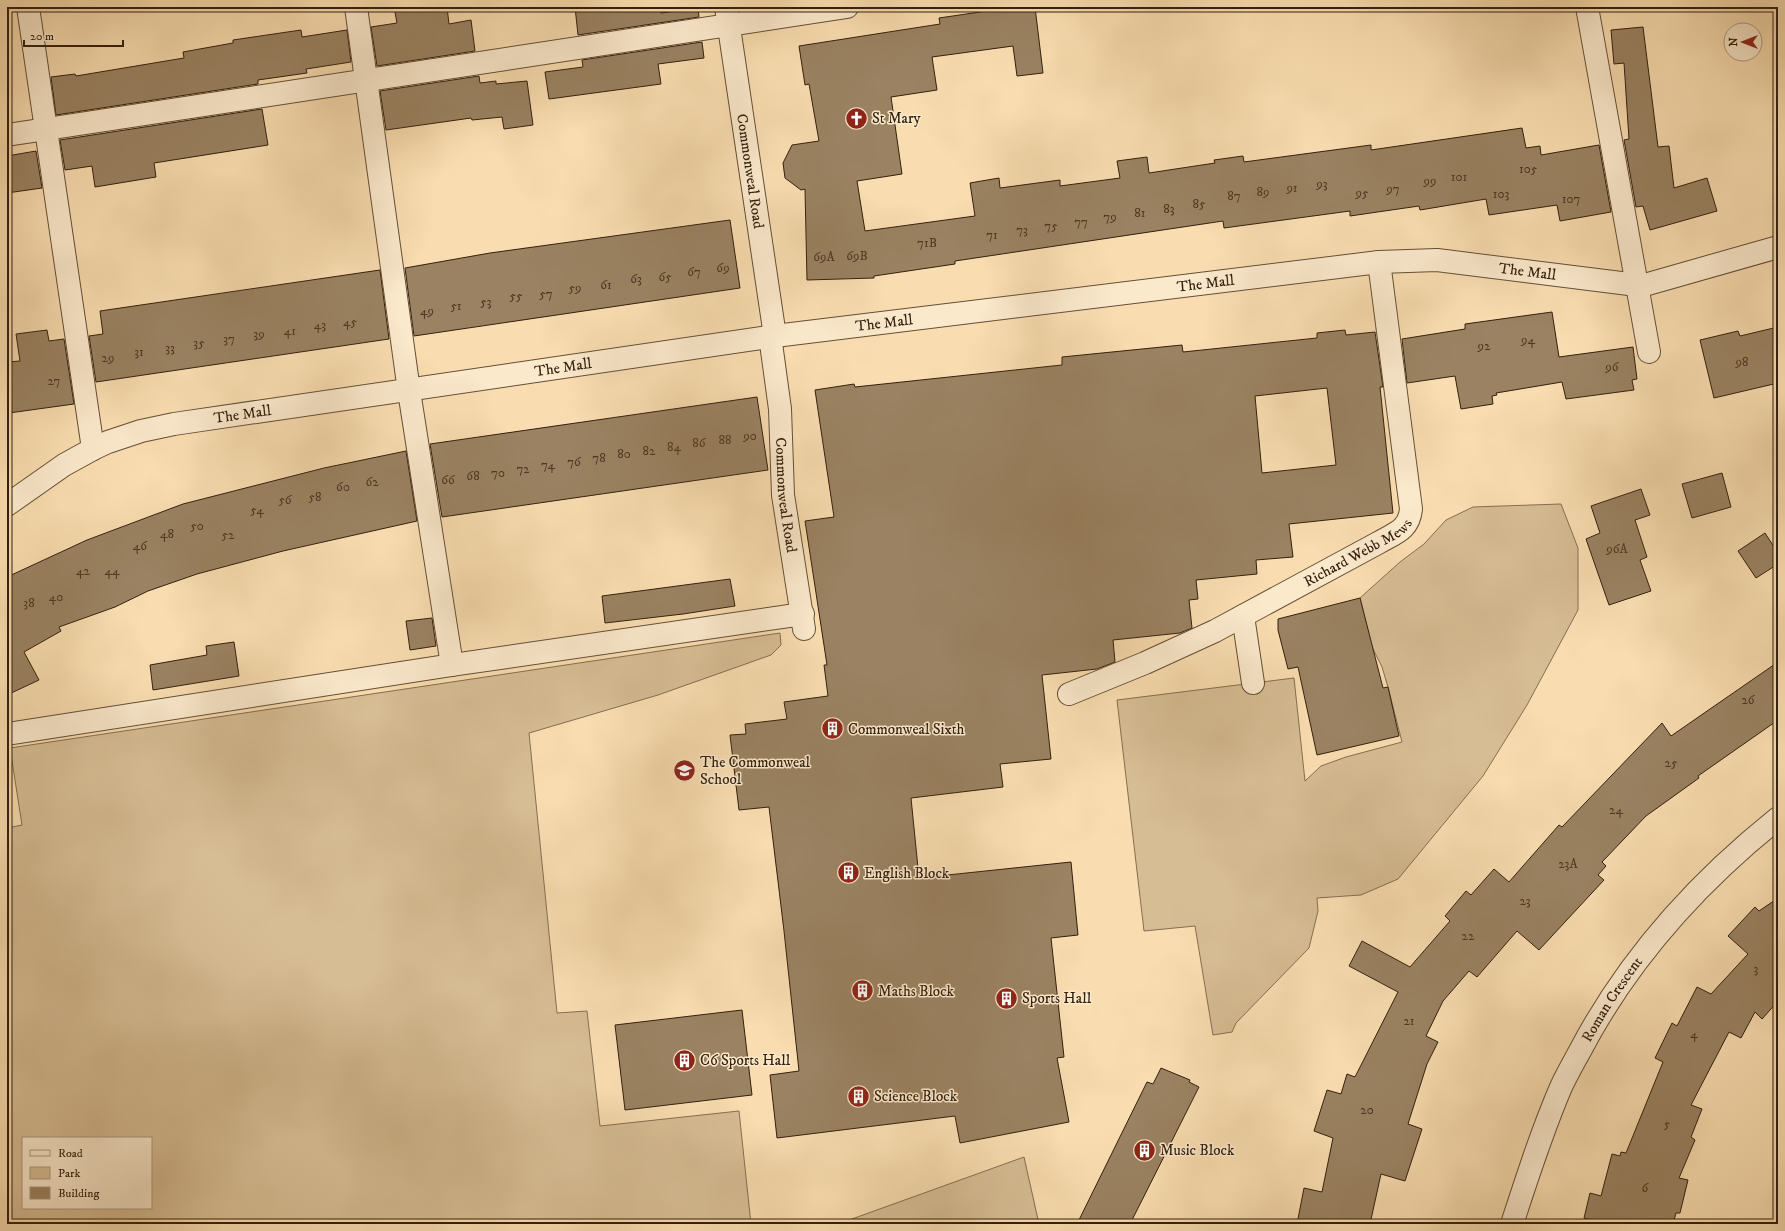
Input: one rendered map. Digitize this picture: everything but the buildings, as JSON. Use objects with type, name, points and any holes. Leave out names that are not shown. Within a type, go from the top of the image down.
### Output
[{"type":"street","points":[[28,7],[93,449]]},
{"type":"street","points":[[7,734],[452,665],[409,390],[356,7]]},
{"type":"street","points":[[7,135],[367,80],[727,16],[847,7]]},
{"type":"street","points":[[1587,7],[1649,352]]},
{"type":"street","name":"Commonweal Road","points":[[452,665],[803,622],[783,495],[780,409],[773,336],[727,16]]},
{"type":"street","name":"The Mall","points":[[7,505],[64,465],[108,442],[141,431],[174,424],[773,336],[1379,262],[1437,260],[1637,285],[1648,284],[1778,247]]},
{"type":"street","name":"Richard Webb Mews","points":[[1068,694],[1146,663],[1215,631],[1404,528],[1410,519],[1412,509],[1379,262]]},
{"type":"street","points":[[1243,616],[1253,683]]},
{"type":"street","name":"Roman Crescent","points":[[1512,1224],[1527,1176],[1562,1086],[1597,1019],[1640,956],[1678,911],[1719,870],[1778,818]]},
{"type":"green space","points":[[1561,504],[1578,548],[1578,610],[1527,705],[1483,776],[1398,879],[1361,895],[1317,898],[1318,911],[1309,948],[1236,1023],[1232,1032],[1213,1035],[1195,926],[1144,931],[1117,700],[1294,678],[1305,781],[1321,766],[1346,757],[1402,742],[1382,667],[1372,647],[1360,598],[1400,562],[1424,544],[1446,520],[1473,507]]},
{"type":"green space","points":[[780,633],[781,645],[771,655],[658,695],[529,733],[557,1013],[587,1011],[600,1126],[739,1111],[751,1224],[7,1224],[7,828],[22,825],[10,748]]},
{"type":"green space","points":[[1024,1157],[1039,1224],[838,1224]]},
{"type":"place","name":"St Mary","points":[[857,118]]},
{"type":"place","name":"Commonweal Sixth","points":[[832,729]]},
{"type":"place","name":"The Commonweal School","points":[[685,771]]},
{"type":"place","name":"English Block","points":[[848,873]]},
{"type":"place","name":"Maths Block","points":[[862,991]]},
{"type":"place","name":"Sports Hall","points":[[1007,998]]},
{"type":"place","name":"C6 Sports Hall","points":[[684,1060]]},
{"type":"place","name":"Science Block","points":[[858,1096]]},
{"type":"place","name":"Music Block","points":[[1145,1150]]}]
